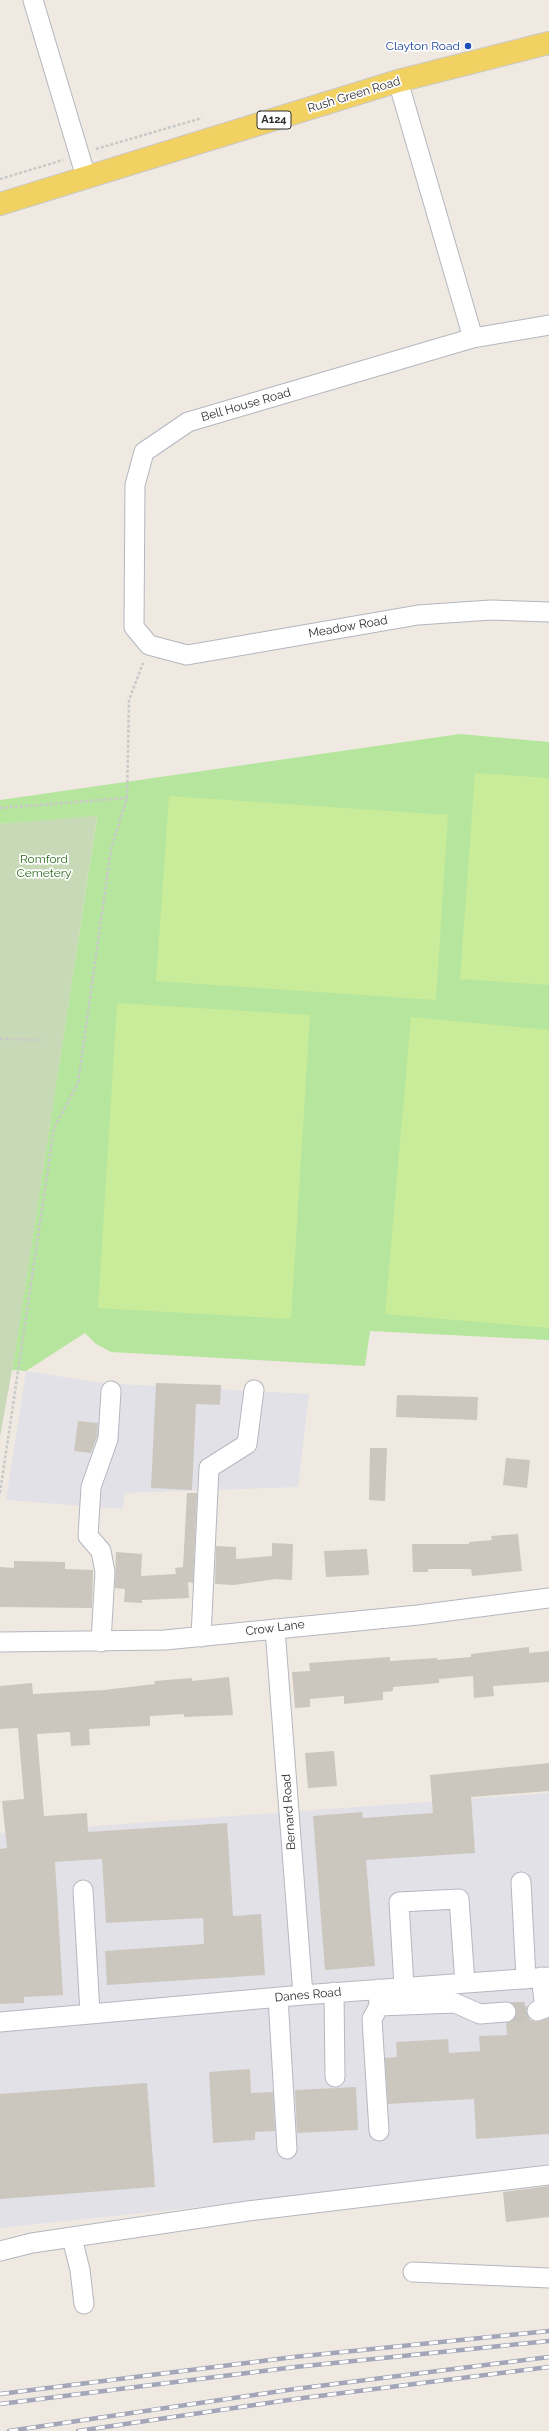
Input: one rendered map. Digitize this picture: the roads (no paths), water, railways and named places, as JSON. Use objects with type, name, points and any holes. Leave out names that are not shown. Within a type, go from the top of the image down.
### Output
[{"type":"main road","name":"Rush Green Road","points":[[0,204],[398,81],[549,43]]},
{"type":"street","points":[[33,0],[86,177]]},
{"type":"street","points":[[398,81],[473,338]]},
{"type":"street","name":"Bell House Road","points":[[149,645],[134,627],[135,485],[144,452],[188,422],[473,338],[549,325]]},
{"type":"street","name":"Meadow Road","points":[[149,645],[187,654],[418,615],[491,610],[549,612]]},
{"type":"street","points":[[201,1637],[208,1468],[247,1444],[254,1390]]},
{"type":"street","points":[[101,1642],[105,1572],[101,1551],[88,1536],[91,1487],[108,1439],[111,1392]]},
{"type":"street","name":"Crow Lane","points":[[0,1642],[101,1642],[201,1637],[418,1615],[549,1598]]},
{"type":"street","name":"Bernard Road","points":[[275,1629],[303,1995]]},
{"type":"street","points":[[522,1882],[545,2008],[537,2011]]},
{"type":"street","points":[[83,1890],[90,2013]]},
{"type":"street","points":[[404,1987],[399,1902],[459,1899],[465,1983]]},
{"type":"street","name":"Danes Road","points":[[0,2022],[334,1992],[378,1998],[404,1987],[539,1978]]},
{"type":"street","points":[[334,1992],[335,2076]]},
{"type":"street","points":[[278,1997],[287,2149]]},
{"type":"street","points":[[380,2131],[372,2019],[378,1998],[456,2003],[480,2014],[506,2012]]},
{"type":"street","points":[[0,2250],[32,2243],[248,2211],[549,2175]]},
{"type":"street","points":[[72,2238],[80,2270],[84,2304]]},
{"type":"street","points":[[413,2272],[549,2278]]},
{"type":"tunnel","points":[[506,2012],[537,2011]]},
{"type":"railway","points":[[0,2394],[294,2357],[549,2331]]},
{"type":"railway","points":[[0,2404],[295,2367],[549,2341]]},
{"type":"railway","points":[[9,2431],[295,2389],[549,2357]]},
{"type":"railway","points":[[78,2431],[295,2399],[549,2367]]},
{"type":"place","name":"Clayton Road","points":[[468,46]]},
{"type":"park label","name":"Romford Cemetery","points":[[44,866]]}]
